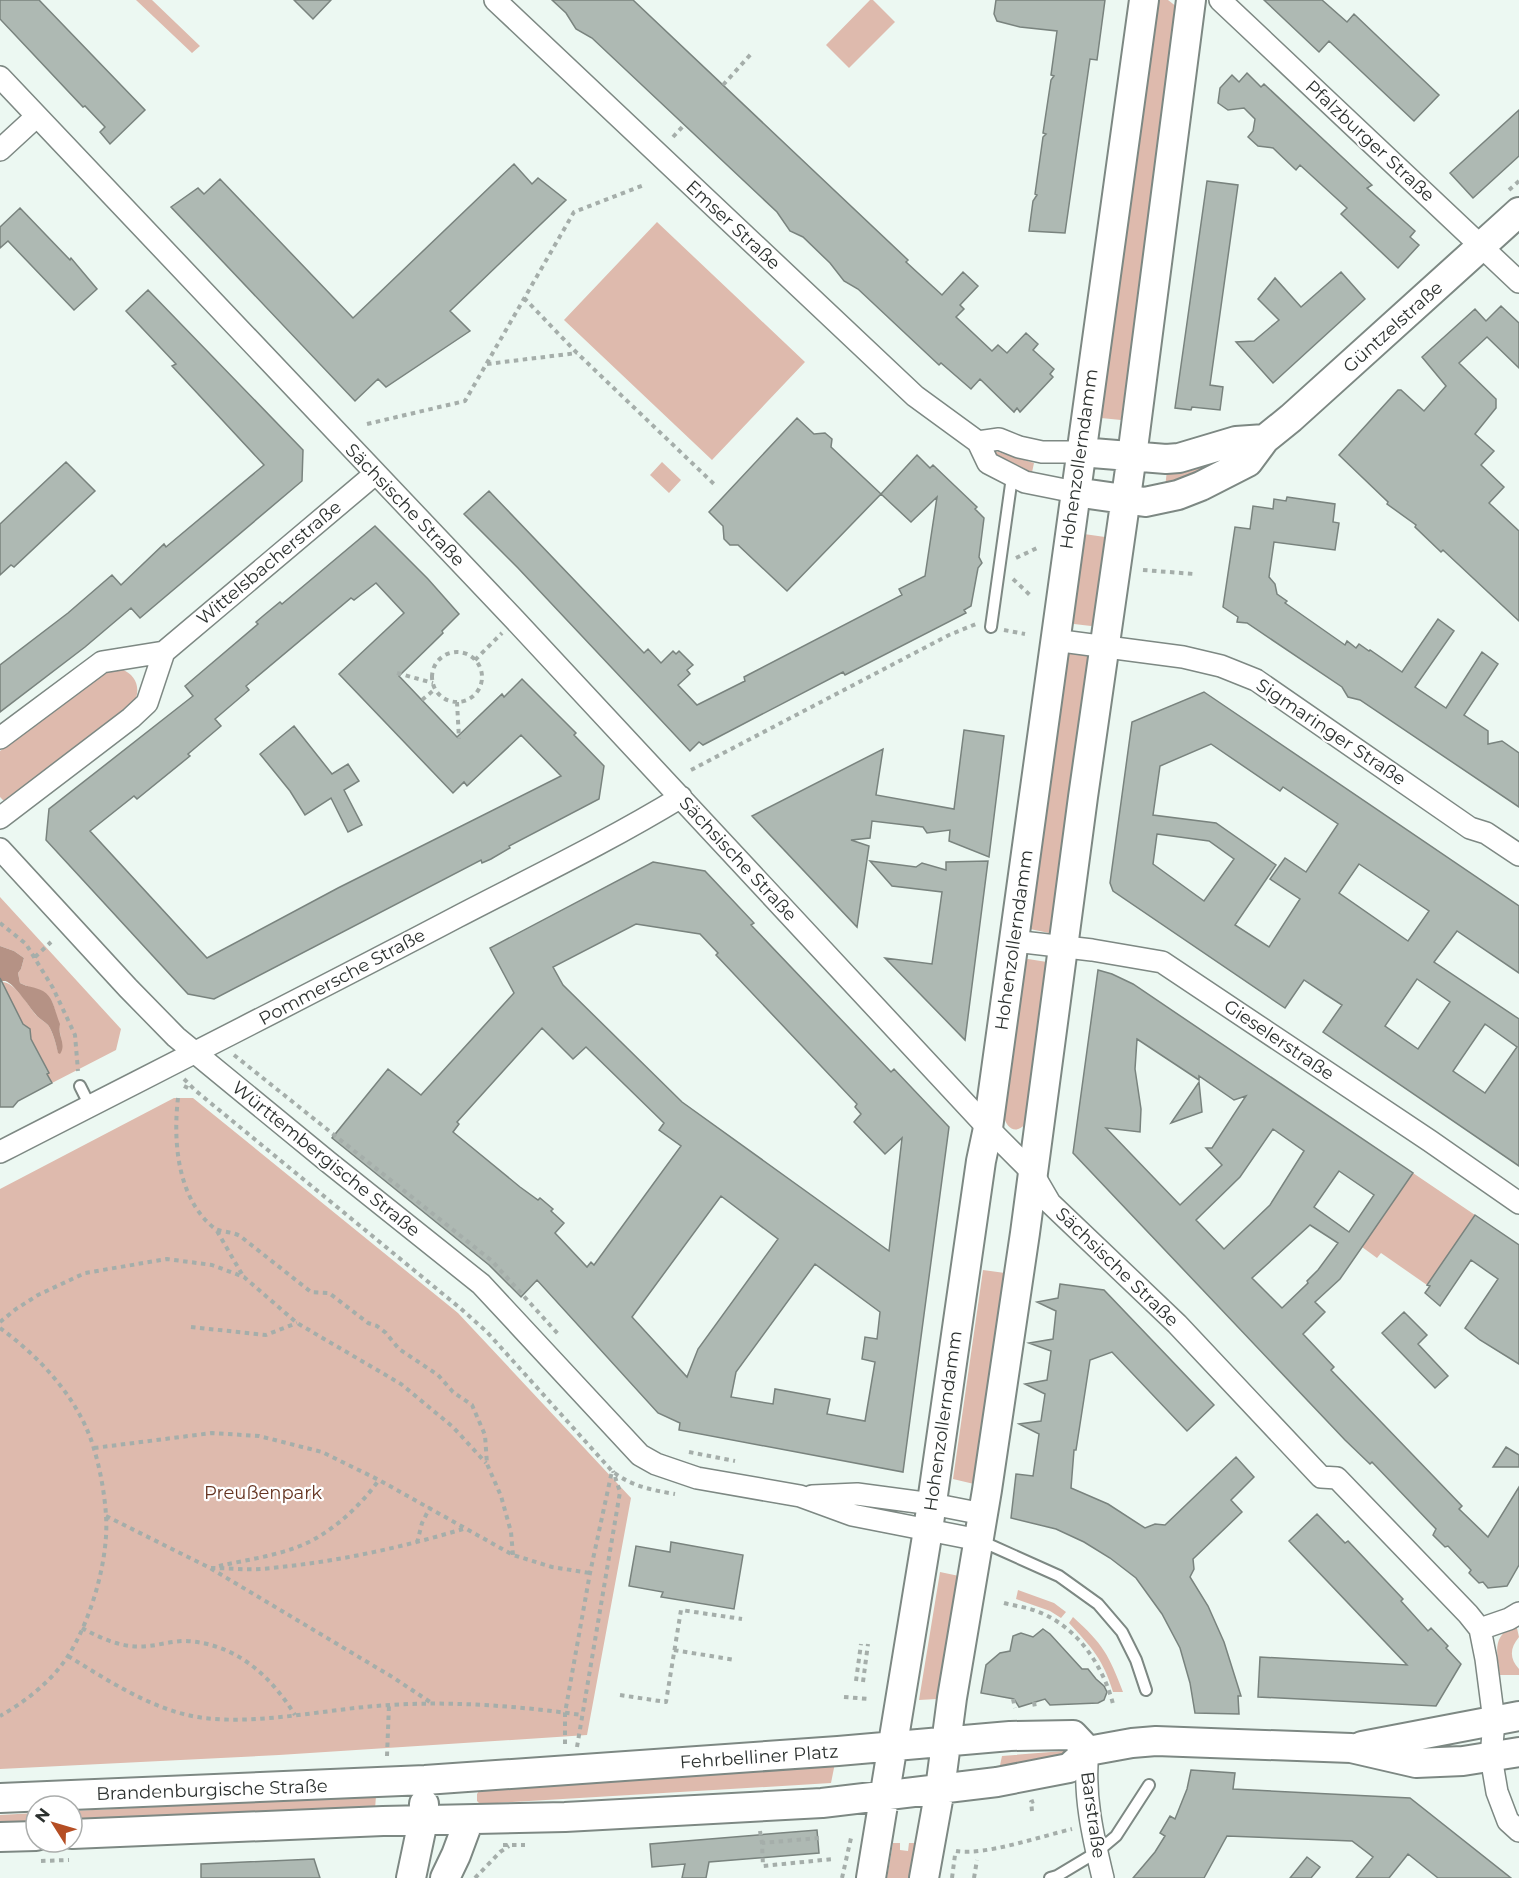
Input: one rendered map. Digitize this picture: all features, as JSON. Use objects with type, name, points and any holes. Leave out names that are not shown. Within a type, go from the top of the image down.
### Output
[{"type":"main road","name":"Hohenzollerndamm","points":[[871,1878],[930,1517],[981,1161],[988,1128],[1144,0]]},
{"type":"main road","points":[[924,1878],[981,1527],[1022,1254],[1191,0]]},
{"type":"main road","name":"Güntzelstraße","points":[[1075,492],[1145,501],[1160,500],[1201,486],[1248,462],[1265,439],[1519,212]]},
{"type":"main road","points":[[1080,453],[1179,458],[1236,441],[1265,439]]},
{"type":"main road","points":[[1352,1748],[1507,1718]]},
{"type":"main road","name":"Fehrbelliner Platz","points":[[425,1780],[1010,1736],[1073,1736],[1088,1751]]},
{"type":"main road","points":[[445,1878],[469,1821],[822,1803],[998,1782],[1069,1768],[1088,1751],[1132,1743],[1193,1742],[1352,1748],[1416,1763],[1456,1762],[1519,1750]]},
{"type":"main road","points":[[411,1878],[423,1821],[425,1780]]},
{"type":"main road","name":"Brandenburgische Straße","points":[[0,1798],[425,1780]]},
{"type":"main road","name":"Brandenburgische Straße","points":[[84,1834],[469,1821]]},
{"type":"main road","points":[[0,1837],[24,1836]]},
{"type":"street","name":"Emser Straße","points":[[495,0],[915,396],[978,442],[988,463],[1025,482],[1075,492]]},
{"type":"street","name":"Pfalzburger Straße","points":[[1220,0],[1519,282]]},
{"type":"street","name":"Sächsische Straße","points":[[0,78],[515,620],[988,1128],[1032,1172],[1050,1203],[1180,1328],[1321,1477],[1337,1478],[1480,1629]]},
{"type":"street","points":[[0,150],[37,116]]},
{"type":"street","points":[[978,442],[999,439],[1019,447],[1042,452],[1080,453]]},
{"type":"street","name":"Wittelsbacherstraße","points":[[164,652],[375,474]]},
{"type":"street","name":"Sigmaringer Straße","points":[[1054,640],[1183,657],[1221,666],[1256,680],[1470,828],[1486,833],[1519,855]]},
{"type":"street","points":[[0,738],[102,662],[164,652],[147,703],[0,818]]},
{"type":"street","name":"Pommersche Straße","points":[[0,1152],[530,879],[681,797]]},
{"type":"street","name":"Württembergische Straße","points":[[0,849],[150,1011],[195,1052],[481,1284],[640,1455],[656,1464],[696,1478],[800,1496],[852,1515],[930,1517]]},
{"type":"street","name":"Gieselerstraße","points":[[1014,941],[1162,962],[1519,1203]]},
{"type":"street","points":[[930,1517],[981,1527]]},
{"type":"street","points":[[1519,1613],[1480,1629],[1519,1750]]},
{"type":"street","points":[[1507,1718],[1491,1757],[1497,1792],[1503,1810],[1508,1821],[1519,1832]]},
{"type":"street","name":"Barstraße","points":[[1088,1751],[1085,1775],[1103,1878]]},
{"type":"lane","points":[[991,627],[1012,477]]},
{"type":"lane","points":[[80,1086],[90,1106]]},
{"type":"lane","points":[[981,1527],[1059,1576],[1098,1604],[1122,1632],[1136,1660],[1146,1690]]},
{"type":"lane","points":[[1050,1878],[1097,1852],[1116,1836],[1149,1785]]},
{"type":"path","points":[[723,85],[751,54]]},
{"type":"path","points":[[673,137],[684,125]]},
{"type":"path","points":[[367,424],[465,401],[574,212],[644,185]]},
{"type":"path","points":[[524,298],[577,353],[714,484]]},
{"type":"path","points":[[486,364],[577,353]]},
{"type":"path","points":[[1143,570],[1194,574]]},
{"type":"path","points":[[476,660],[515,620]]},
{"type":"path","points":[[691,770],[973,623],[1025,634]]},
{"type":"path","points":[[458,652],[476,660],[482,672],[478,691],[469,700],[457,702],[444,699],[433,683],[433,670],[436,664],[445,655],[458,652]]},
{"type":"path","points":[[397,673],[433,683]]},
{"type":"path","points":[[422,700],[435,689]]},
{"type":"path","points":[[457,702],[459,739]]},
{"type":"path","points":[[0,923],[26,944],[53,988],[75,1035],[80,1086]]},
{"type":"path","points":[[35,957],[51,942]]},
{"type":"path","points":[[231,1053],[492,1261],[560,1336]]},
{"type":"path","points":[[184,1086],[196,1091],[487,1332],[612,1471],[620,1492],[577,1750]]},
{"type":"path","points":[[178,1098],[176,1120],[178,1158],[187,1188],[206,1220],[217,1230],[244,1277],[297,1323],[401,1384],[453,1427],[487,1464],[501,1496],[511,1532],[513,1555]]},
{"type":"path","points":[[217,1230],[232,1231],[240,1236],[310,1292],[329,1293],[368,1323],[386,1333],[399,1349],[431,1370],[453,1392],[467,1400],[472,1405],[485,1435],[487,1464]]},
{"type":"path","points":[[0,1322],[38,1295],[85,1273],[167,1259],[212,1265],[244,1277]]},
{"type":"path","points":[[191,1327],[266,1335],[297,1323]]},
{"type":"path","points":[[0,1328],[26,1348],[51,1373],[76,1409],[94,1448],[106,1516],[104,1558],[82,1628],[68,1656],[33,1694],[0,1716]]},
{"type":"path","points":[[94,1448],[212,1433],[259,1436],[322,1452],[380,1480],[513,1555],[552,1567],[590,1574]]},
{"type":"path","points":[[679,1449],[740,1462]]},
{"type":"path","points":[[565,1744],[565,1713],[590,1574],[612,1471]]},
{"type":"path","points":[[210,1568],[300,1546],[318,1537],[354,1509],[380,1480]]},
{"type":"path","points":[[417,1542],[429,1508]]},
{"type":"path","points":[[106,1516],[210,1568],[394,1678],[433,1704]]},
{"type":"path","points":[[210,1568],[260,1569],[358,1556],[464,1529]]},
{"type":"path","points":[[1004,1603],[1037,1611],[1058,1622],[1080,1640],[1097,1663],[1109,1687],[1113,1704]]},
{"type":"path","points":[[620,1695],[666,1702],[681,1610],[742,1620]]},
{"type":"path","points":[[82,1628],[116,1643],[132,1646],[186,1641],[210,1645],[235,1653],[260,1671],[283,1696],[295,1715]]},
{"type":"path","points":[[856,1681],[861,1644]]},
{"type":"path","points":[[863,1682],[868,1644]]},
{"type":"path","points":[[674,1650],[735,1660]]},
{"type":"path","points":[[68,1656],[115,1684],[156,1704],[179,1713],[204,1718],[249,1718],[389,1705],[433,1704],[523,1707],[582,1715]]},
{"type":"path","points":[[844,1697],[869,1699]]},
{"type":"path","points":[[1013,1699],[1015,1708]]},
{"type":"path","points":[[1034,1702],[1035,1708]]},
{"type":"path","points":[[387,1756],[389,1705]]},
{"type":"path","points":[[1032,1811],[1030,1802],[1038,1800]]},
{"type":"path","points":[[956,1851],[973,1852],[1081,1827]]},
{"type":"path","points":[[760,1831],[763,1866],[833,1859]]},
{"type":"path","points":[[762,1843],[819,1838]]},
{"type":"path","points":[[952,1878],[957,1843]]},
{"type":"path","points":[[475,1878],[510,1845]]},
{"type":"path","points":[[842,1878],[848,1848]]},
{"type":"path","points":[[974,1878],[977,1860]]},
{"type":"green space","points":[[136,0],[152,0],[200,46],[192,53]]},
{"type":"green space","points":[[870,0],[873,0],[895,22],[849,68],[826,45]]},
{"type":"green space","points":[[1157,0],[1168,0],[1177,7],[1121,420],[1101,418]]},
{"type":"green space","points":[[657,222],[805,362],[712,460],[564,320]]},
{"type":"green space","points":[[992,450],[1034,463],[1031,477],[989,452]]},
{"type":"green space","points":[[1246,450],[1165,488],[1167,470]]},
{"type":"green space","points":[[662,462],[681,480],[669,493],[650,475]]},
{"type":"green space","points":[[1084,534],[1105,537],[1093,625],[1091,626],[1074,624],[1072,621]]},
{"type":"green space","points":[[1069,650],[1089,653],[1051,932],[1049,933],[1030,929]]},
{"type":"green space","points":[[121,669],[131,675],[136,683],[137,693],[134,703],[5,802],[0,797],[0,751],[103,673],[108,670]]},
{"type":"green space","points":[[0,897],[121,1029],[116,1050],[52,1083],[47,1074],[49,1072],[31,1039],[30,1029],[23,1024],[0,982],[6,982],[16,989],[37,1016],[48,1025],[58,1052],[61,1040],[52,1002],[42,992],[20,983],[18,973],[24,958],[0,946]]},
{"type":"green space","points":[[1026,960],[1047,962],[1025,1124],[1018,1129],[1012,1129],[1004,1116]]},
{"type":"green space","name":"Preußenpark","points":[[174,1098],[193,1098],[458,1313],[631,1498],[587,1735],[279,1755],[0,1769],[0,1189]]},
{"type":"green space","points":[[1413,1173],[1475,1215],[1427,1285],[1381,1253],[1377,1258],[1362,1247]]},
{"type":"green space","points":[[983,1270],[1005,1273],[974,1484],[953,1479]]},
{"type":"green space","points":[[940,1572],[959,1576],[937,1699],[919,1700]]},
{"type":"green space","points":[[1018,1590],[1054,1603],[1066,1612],[1061,1618],[1050,1611],[1016,1599]]},
{"type":"green space","points":[[1073,1617],[1092,1635],[1104,1651],[1114,1668],[1123,1692],[1113,1692],[1096,1654],[1069,1623]]},
{"type":"green space","points":[[1516,1624],[1519,1637],[1514,1645],[1512,1657],[1519,1669],[1519,1675],[1500,1675],[1497,1652],[1499,1640],[1508,1629]]},
{"type":"green space","points":[[1076,1750],[1077,1753],[999,1770],[1002,1756]]},
{"type":"green space","points":[[835,1763],[831,1783],[480,1804],[477,1801],[479,1791]]},
{"type":"green space","points":[[376,1796],[375,1809],[84,1822],[84,1810]]},
{"type":"green space","points":[[24,1814],[24,1825],[0,1826],[0,1815]]},
{"type":"green space","points":[[893,1843],[900,1843],[900,1850],[908,1851],[909,1843],[915,1843],[909,1878],[887,1878]]},
{"type":"shaded area","points":[[0,946],[24,958],[18,973],[20,983],[43,991],[52,1001],[60,1024],[63,1047],[60,1054],[48,1025],[37,1016],[12,986],[5,981],[0,982]]},
{"type":"building","points":[[0,0],[39,0],[145,110],[110,144],[100,132],[105,127],[85,106],[83,107],[0,19]]},
{"type":"building","points":[[294,0],[331,0],[313,19]]},
{"type":"building","points":[[552,0],[633,0],[908,260],[906,262],[942,295],[963,272],[978,286],[960,305],[964,309],[956,317],[992,351],[998,345],[1007,353],[1026,333],[1038,344],[1033,350],[1054,369],[1050,374],[1053,377],[1020,412],[1017,408],[1014,412],[980,379],[971,389],[941,363],[939,365],[858,289],[844,281],[830,263],[803,237],[790,231],[777,212],[592,38],[576,29],[566,13]]},
{"type":"building","points":[[996,0],[1105,0],[1097,60],[1090,59],[1065,233],[1029,231],[1033,201],[1037,195],[1035,194],[1043,137],[1046,134],[1043,133],[1051,80],[1054,76],[1051,75],[1057,31],[1020,27],[997,21],[994,14]]},
{"type":"building","points":[[1264,0],[1322,0],[1347,22],[1354,14],[1439,95],[1414,121],[1329,41],[1319,52]]},
{"type":"building","points":[[1247,73],[1261,87],[1264,84],[1372,185],[1367,188],[1415,231],[1410,237],[1419,245],[1398,268],[1341,214],[1347,208],[1300,165],[1296,170],[1273,148],[1258,146],[1248,137],[1253,131],[1255,119],[1244,108],[1228,110],[1218,103],[1220,88],[1232,75],[1239,82]]},
{"type":"building","points":[[1519,110],[1519,156],[1473,198],[1450,173]]},
{"type":"building","points":[[514,164],[532,184],[538,178],[566,200],[450,311],[470,331],[386,387],[378,379],[355,401],[171,207],[198,188],[204,194],[220,179],[353,318]]},
{"type":"building","points":[[1207,181],[1238,185],[1210,385],[1223,387],[1220,410],[1192,407],[1191,410],[1175,408]]},
{"type":"building","points":[[20,208],[70,260],[71,258],[97,289],[74,310],[8,241],[0,248],[0,227]]},
{"type":"building","points":[[1341,272],[1365,299],[1273,383],[1236,342],[1254,341],[1279,320],[1258,299],[1275,278],[1301,307]]},
{"type":"building","points":[[148,290],[303,450],[302,481],[140,618],[131,608],[85,647],[0,712],[0,665],[68,613],[112,575],[121,585],[164,544],[166,547],[264,465],[172,366],[176,364],[126,311]]},
{"type":"building","points":[[1501,306],[1519,323],[1519,368],[1487,337],[1459,363],[1496,399],[1496,408],[1475,434],[1494,451],[1481,465],[1504,487],[1489,503],[1519,531],[1519,621],[1443,550],[1441,552],[1415,527],[1416,525],[1387,504],[1388,502],[1339,455],[1398,390],[1401,390],[1424,411],[1446,386],[1422,357],[1475,309],[1486,321]]},
{"type":"building","points":[[797,418],[814,434],[825,433],[832,439],[831,447],[881,494],[787,591],[738,545],[730,545],[724,539],[723,526],[709,512]]},
{"type":"building","points":[[917,455],[930,468],[933,465],[977,507],[975,509],[984,518],[979,557],[982,563],[978,568],[971,606],[964,610],[966,613],[845,675],[843,672],[703,745],[699,742],[690,751],[518,568],[464,514],[489,491],[644,653],[648,649],[661,663],[673,651],[676,654],[679,651],[693,665],[687,670],[690,674],[678,685],[697,705],[745,681],[744,677],[902,595],[899,589],[925,576],[937,497],[911,522],[881,494]]},
{"type":"building","points":[[66,462],[95,491],[14,567],[11,565],[0,575],[0,524]]},
{"type":"building","points":[[1287,497],[1335,504],[1333,522],[1339,523],[1335,550],[1274,542],[1269,577],[1275,584],[1277,594],[1287,601],[1285,603],[1345,645],[1347,641],[1356,648],[1359,644],[1402,672],[1438,619],[1454,631],[1415,687],[1446,708],[1482,652],[1498,664],[1464,715],[1488,731],[1488,744],[1502,741],[1519,753],[1519,807],[1360,700],[1348,697],[1342,687],[1247,623],[1237,622],[1238,617],[1223,607],[1235,527],[1250,529],[1253,506],[1273,509],[1274,499],[1286,501]]},
{"type":"building","points":[[375,526],[459,614],[399,676],[457,737],[502,694],[504,697],[522,679],[576,733],[574,735],[604,766],[599,799],[509,846],[510,848],[491,859],[482,863],[481,860],[214,999],[188,994],[46,840],[49,809],[193,696],[185,686],[258,624],[256,622],[263,616],[280,602],[282,604]],"holes":[[[376,583],[404,613],[339,674],[453,793],[464,782],[467,786],[521,735],[561,776],[338,888],[207,958],[90,831],[134,796],[137,799],[190,756],[188,754],[221,726],[215,719],[249,690],[246,686],[351,598],[354,600]]]},
{"type":"building","points":[[1204,692],[1519,906],[1519,973],[1457,931],[1434,962],[1519,1019],[1519,1166],[1323,1032],[1342,1005],[1304,980],[1285,1008],[1113,891],[1110,883],[1132,722]],"holes":[[[1211,744],[1280,791],[1283,787],[1338,824],[1306,872],[1285,858],[1270,879],[1300,899],[1269,947],[1235,925],[1276,865],[1216,823],[1153,815],[1160,766]],[[1157,834],[1209,841],[1234,859],[1204,901],[1153,864]],[[1359,864],[1429,911],[1408,941],[1339,893]],[[1417,979],[1450,1002],[1418,1049],[1385,1026]],[[1485,1024],[1517,1047],[1485,1093],[1453,1071]]]},
{"type":"building","points":[[294,726],[332,774],[348,764],[359,781],[344,790],[362,825],[348,832],[331,798],[305,815],[290,791],[260,754]]},
{"type":"building","points":[[964,730],[1004,736],[989,857],[949,841],[950,830],[927,833],[923,827],[872,821],[870,838],[851,840],[869,846],[857,927],[752,816],[883,749],[876,795],[954,809]]},
{"type":"building","points":[[870,861],[916,867],[922,863],[946,870],[946,862],[988,861],[965,1040],[885,958],[932,964],[942,892],[892,886]]},
{"type":"building","points":[[653,862],[705,871],[754,923],[751,925],[891,1072],[894,1069],[949,1127],[903,1472],[679,1430],[680,1423],[658,1413],[537,1280],[521,1297],[489,1265],[332,1138],[388,1069],[421,1095],[514,993],[490,948]],"holes":[[[636,924],[700,934],[718,953],[716,955],[857,1104],[855,1107],[861,1114],[854,1122],[885,1154],[902,1138],[889,1251],[682,1102],[563,985],[553,967]],[[542,1028],[573,1059],[586,1047],[664,1123],[659,1130],[681,1146],[594,1265],[591,1262],[587,1267],[555,1233],[564,1223],[551,1211],[553,1209],[540,1198],[538,1200],[520,1187],[453,1132],[459,1124],[457,1122]],[[721,1196],[778,1239],[698,1349],[687,1377],[632,1317]],[[815,1264],[880,1312],[877,1339],[865,1337],[862,1359],[875,1362],[865,1421],[827,1414],[830,1399],[775,1389],[773,1404],[731,1397],[736,1372]]]},
{"type":"building","points":[[1098,970],[1133,984],[1413,1173],[1340,1279],[1315,1302],[1325,1312],[1303,1334],[1334,1367],[1331,1370],[1462,1506],[1459,1509],[1488,1537],[1519,1487],[1519,1565],[1507,1586],[1488,1588],[1483,1582],[1479,1583],[1469,1573],[1471,1570],[1448,1546],[1445,1547],[1433,1535],[1436,1529],[1372,1462],[1370,1464],[1345,1440],[1073,1153]],"holes":[[[1137,1039],[1234,1100],[1246,1096],[1212,1148],[1206,1148],[1222,1165],[1180,1205],[1106,1128],[1140,1132],[1141,1109],[1135,1069]],[[1273,1129],[1304,1151],[1270,1205],[1224,1249],[1196,1220],[1240,1177]],[[1339,1171],[1374,1195],[1349,1232],[1314,1207]],[[1310,1225],[1338,1243],[1307,1281],[1308,1283],[1282,1308],[1252,1278]]]},
{"type":"building","points":[[0,978],[23,1024],[30,1029],[31,1039],[52,1083],[18,1101],[13,1107],[0,1107]]},
{"type":"building","points":[[1199,1082],[1202,1112],[1171,1123]]},
{"type":"building","points":[[1475,1215],[1519,1245],[1519,1364],[1465,1328],[1498,1279],[1471,1260],[1440,1306],[1425,1293],[1430,1286],[1427,1285]]},
{"type":"building","points":[[1060,1284],[1104,1290],[1214,1405],[1187,1431],[1112,1352],[1090,1360],[1076,1450],[1074,1450],[1071,1488],[1108,1504],[1145,1528],[1155,1524],[1165,1525],[1236,1457],[1254,1477],[1231,1500],[1242,1512],[1193,1559],[1194,1569],[1190,1577],[1208,1606],[1224,1642],[1241,1696],[1238,1696],[1239,1714],[1195,1713],[1190,1683],[1180,1648],[1162,1614],[1136,1578],[1084,1542],[1056,1529],[1011,1518],[1016,1474],[1033,1476],[1039,1434],[1019,1424],[1041,1421],[1045,1394],[1025,1384],[1047,1380],[1051,1351],[1029,1343],[1053,1339],[1056,1311],[1037,1302],[1058,1298]]},
{"type":"building","points":[[1404,1312],[1427,1335],[1418,1344],[1448,1376],[1435,1388],[1382,1333]]},
{"type":"building","points":[[1506,1447],[1519,1455],[1519,1467],[1493,1467]]},
{"type":"building","points":[[1317,1514],[1345,1543],[1348,1541],[1403,1599],[1401,1601],[1428,1631],[1431,1628],[1448,1646],[1446,1648],[1461,1664],[1436,1706],[1258,1697],[1260,1657],[1407,1665],[1289,1541]]},
{"type":"building","points":[[671,1542],[743,1555],[734,1609],[661,1597],[663,1592],[629,1586],[636,1546],[670,1552]]},
{"type":"building","points":[[1043,1629],[1082,1669],[1088,1669],[1104,1686],[1107,1692],[1104,1700],[1098,1703],[1050,1705],[1045,1699],[1019,1707],[1014,1699],[981,1693],[986,1665],[1000,1653],[1010,1651],[1013,1636],[1021,1633],[1033,1637]]},
{"type":"building","points":[[1191,1770],[1235,1773],[1233,1789],[1410,1798],[1511,1878],[1438,1878],[1408,1854],[1389,1878],[1356,1878],[1373,1857],[1352,1841],[1227,1836],[1204,1878],[1133,1878],[1165,1836],[1160,1833],[1170,1816],[1175,1819],[1187,1789]]},
{"type":"building","points":[[817,1830],[819,1853],[709,1862],[706,1878],[682,1878],[685,1864],[652,1867],[650,1844]]},
{"type":"building","points":[[1307,1857],[1320,1867],[1311,1878],[1290,1878]]},
{"type":"building","points":[[314,1859],[320,1878],[201,1878],[201,1864]]}]
